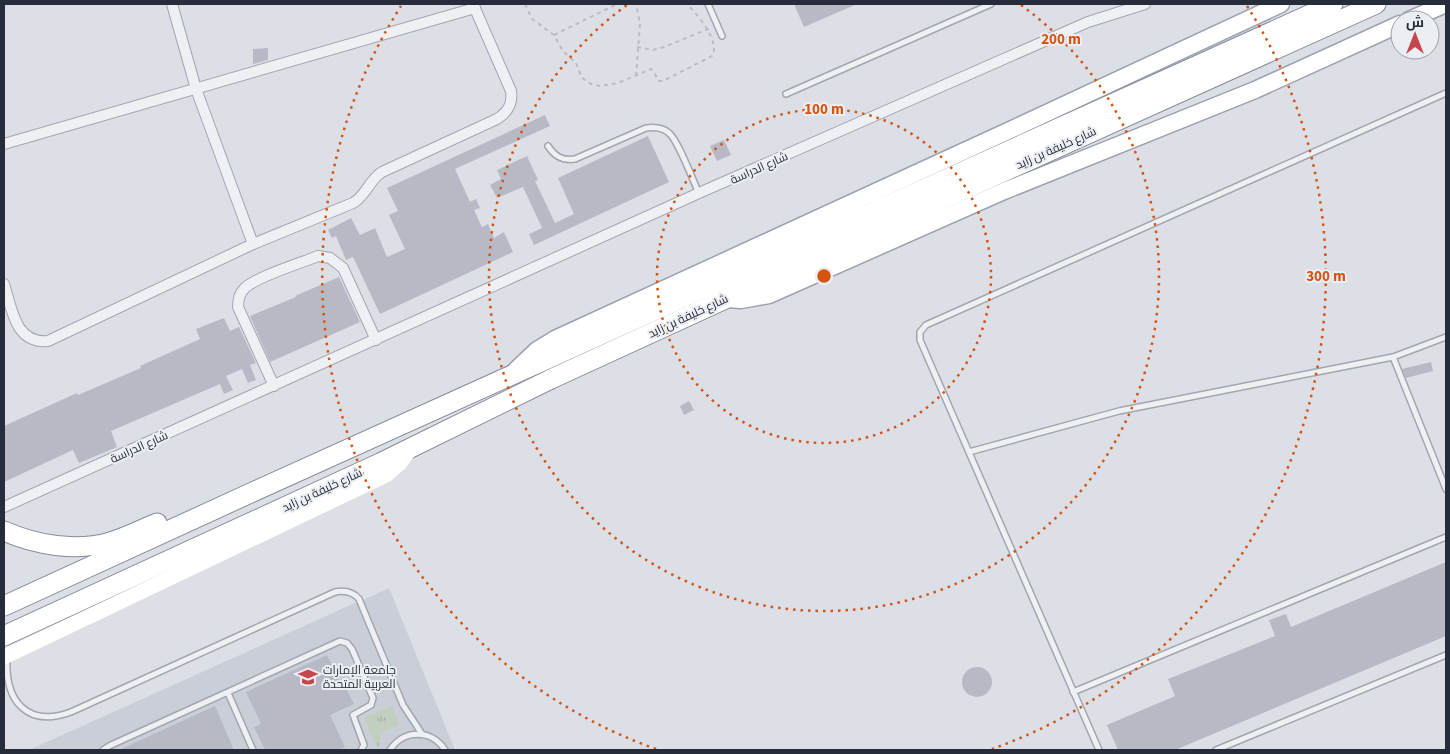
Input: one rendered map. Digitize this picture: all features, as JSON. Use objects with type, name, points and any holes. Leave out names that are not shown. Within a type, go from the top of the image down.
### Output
[{"type":"highway","name":"شارع خليفة بن زايد","points":[[4,606],[515,371],[1333,4]]},
{"type":"highway","name":"شارع خليفة بن زايد","points":[[4,636],[411,448],[551,379],[1376,4]]},
{"type":"highway","points":[[4,531],[35,542],[92,546],[110,542],[200,505],[213,505],[219,508]]},
{"type":"highway","points":[[4,592],[12,591],[28,595]]},
{"type":"main road","points":[[515,371],[537,350],[555,339],[1282,4]]},
{"type":"main road","points":[[1434,8],[1446,4]]},
{"type":"main road","points":[[727,298],[755,298],[769,295],[1004,191],[1255,90],[1390,29]]},
{"type":"street","points":[[172,4],[196,88],[253,244]]},
{"type":"street","name":"شارع الدراسة","points":[[4,508],[700,193],[1080,26],[1131,6],[1144,4]]},
{"type":"street","points":[[4,144],[474,6],[511,91],[512,98],[508,110],[497,119],[382,172],[372,180],[363,196],[356,202],[253,244],[48,341],[32,340],[20,330],[4,284]]},
{"type":"street","points":[[274,386],[238,307],[240,295],[253,282],[313,258],[330,258],[343,268],[376,340]]},
{"type":"street","points":[[5,656],[386,475],[400,463],[411,448]]},
{"type":"lane","points":[[708,4],[722,36]]},
{"type":"lane","points":[[786,94],[991,4]]},
{"type":"lane","points":[[1099,750],[920,340],[920,332],[926,325],[1446,93]]},
{"type":"lane","points":[[548,146],[556,156],[562,159],[575,159],[646,128],[658,128],[664,130],[673,138],[700,193]]},
{"type":"lane","points":[[968,452],[1119,411],[1393,357],[1446,337]]},
{"type":"lane","points":[[1393,357],[1446,488]]},
{"type":"lane","points":[[1073,692],[1446,537]]},
{"type":"lane","points":[[5,656],[8,684],[17,703],[34,715],[59,716],[336,592],[346,591],[359,599],[403,705],[422,734]]},
{"type":"lane","points":[[103,750],[108,746],[228,693],[336,642],[344,641],[352,649],[373,698],[370,705],[353,715],[364,740],[361,750]]},
{"type":"lane","points":[[1216,750],[1446,654]]},
{"type":"lane","points":[[228,693],[253,750]]},
{"type":"lane","points":[[390,750],[399,740],[406,736],[422,734],[436,740],[445,750]]},
{"type":"path","points":[[525,4],[532,19],[554,35],[563,51],[576,63],[582,78],[591,84],[600,86],[618,83],[651,69],[654,71],[656,78],[659,81],[663,81],[712,56],[714,47],[707,30],[695,11],[686,4]]},
{"type":"path","points":[[554,35],[617,4]]},
{"type":"path","points":[[636,4],[640,24],[636,76]]},
{"type":"path","points":[[637,47],[653,50],[718,25]]},
{"type":"shaded area","name":"جامعة الإمارات العربية المتحدة","points":[[389,588],[455,750],[29,750],[355,603],[362,603],[365,599]]},
{"type":"green space","points":[[392,706],[399,725],[380,733],[380,745],[377,747],[364,718]]},
{"type":"building","points":[[794,4],[857,4],[804,27]]},
{"type":"building","points":[[268,48],[268,60],[253,64],[253,49]]},
{"type":"building","points":[[545,115],[550,126],[455,169],[470,202],[476,199],[480,208],[474,210],[482,227],[488,224],[494,238],[504,232],[513,252],[380,314],[353,257],[346,260],[336,236],[332,238],[328,230],[351,218],[360,235],[375,228],[387,257],[405,249],[389,215],[398,211],[387,188]]},
{"type":"building","points":[[648,136],[669,182],[534,245],[529,234],[542,228],[523,187],[497,198],[490,185],[501,179],[497,170],[527,156],[538,180],[535,181],[555,223],[574,214],[558,178]]},
{"type":"building","points":[[724,140],[731,155],[717,161],[710,146]]},
{"type":"building","points":[[339,277],[360,322],[270,362],[250,316]]},
{"type":"building","points":[[224,318],[230,331],[239,327],[256,363],[250,365],[256,380],[248,383],[242,369],[226,376],[233,390],[224,394],[220,384],[111,431],[117,447],[79,463],[73,450],[4,482],[4,426],[77,393],[78,395],[141,368],[140,366],[200,339],[196,329]]},
{"type":"building","points":[[1431,362],[1433,371],[1406,378],[1402,369]]},
{"type":"building","points":[[689,401],[694,410],[684,415],[680,406]]},
{"type":"building","points":[[1446,562],[1446,636],[1175,750],[1118,750],[1107,725],[1175,696],[1168,679],[1275,636],[1269,620],[1286,614],[1291,627]]},
{"type":"building","points":[[327,655],[342,687],[345,686],[354,704],[330,715],[345,747],[338,750],[265,750],[254,727],[261,724],[246,692]]},
{"type":"building","points":[[977,667],[988,671],[992,682],[988,693],[977,697],[966,693],[962,682],[966,671]]},
{"type":"building","points":[[215,706],[234,750],[119,750]]},
{"type":"place","name":"جامعة الإمارات العربية المتحدة","points":[[308,677]]}]
